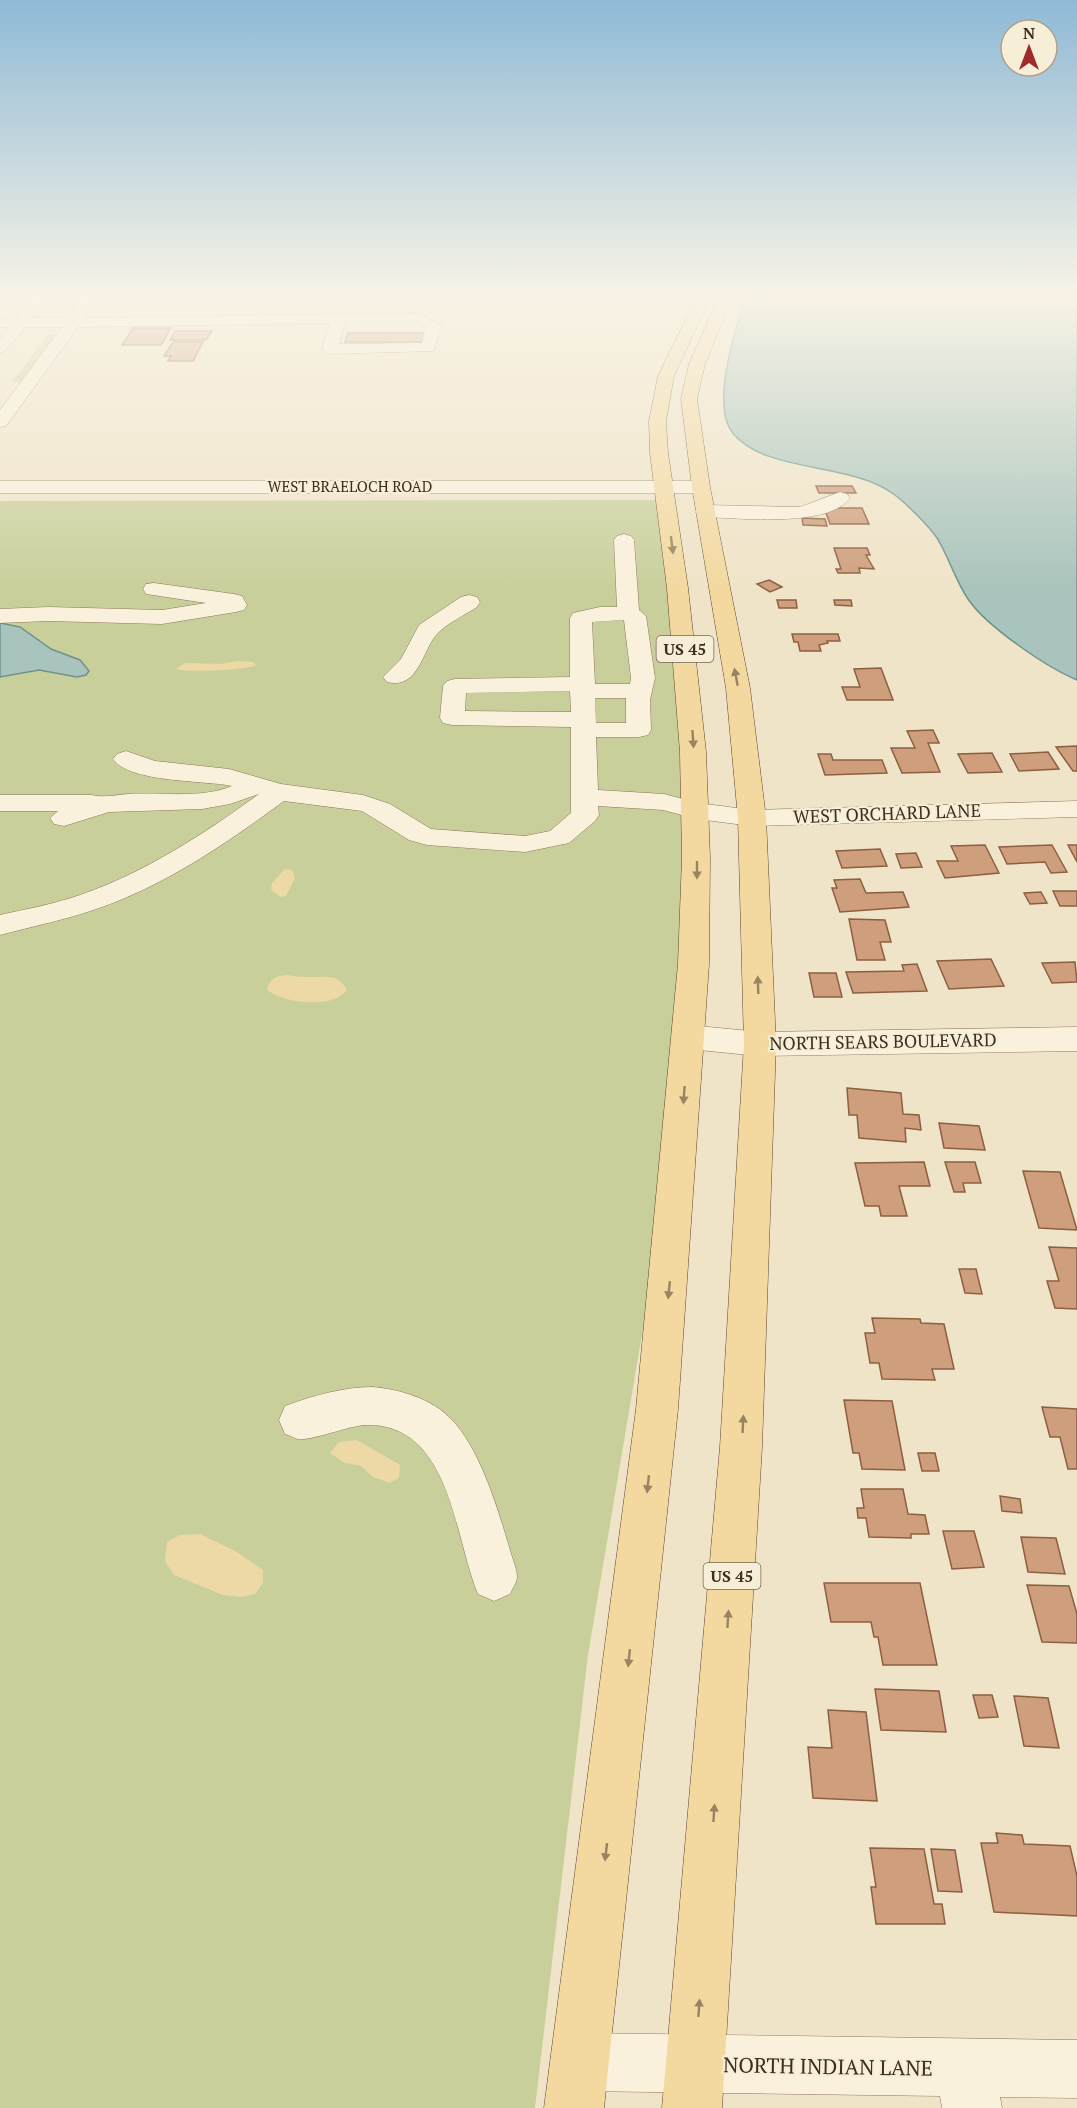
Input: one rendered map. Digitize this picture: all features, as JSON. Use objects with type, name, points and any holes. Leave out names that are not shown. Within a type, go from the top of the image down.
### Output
[{"type":"main road","name":"US 45","points":[[577,2085],[628,1671],[668,1296],[697,918],[697,811],[680,604],[659,440],[659,404],[662,393]]},
{"type":"main road","name":"US 45","points":[[690,393],[689,399],[701,487],[738,687],[752,818],[760,1044],[741,1447],[694,2086]]},
{"type":"street","points":[[0,422],[22,393]]},
{"type":"street","name":"WEST BRAELOCH ROAD","points":[[0,488],[701,487]]},
{"type":"street","points":[[705,511],[800,513],[815,510],[840,498]]},
{"type":"street","points":[[624,540],[628,613]]},
{"type":"street","points":[[0,616],[48,614],[162,617],[236,605],[234,601],[222,598],[154,589]]},
{"type":"street","points":[[395,677],[411,662],[427,630],[469,602]]},
{"type":"street","points":[[126,759],[137,766],[164,771],[227,776],[268,788],[365,803],[382,809],[412,832],[427,837],[525,844],[559,837],[585,806],[584,725],[583,688],[581,618],[600,614],[628,613],[635,616],[643,678],[640,691],[639,730],[584,725],[452,718],[455,686],[583,688],[640,691]]},
{"type":"street","points":[[0,803],[190,802],[268,788]]},
{"type":"street","points":[[0,925],[100,898],[160,869],[238,822],[268,788]]},
{"type":"street","points":[[64,818],[108,804]]},
{"type":"street","name":"WEST ORCHARD LANE","points":[[585,806],[658,817],[697,811],[752,818],[1077,809]]},
{"type":"street","name":"NORTH SEARS BOULEVARD","points":[[688,1037],[760,1044],[1077,1039]]},
{"type":"street","points":[[300,1420],[370,1406],[395,1409],[425,1423],[448,1449],[482,1528],[494,1578]]},
{"type":"street","name":"NORTH INDIAN LANE","points":[[577,2085],[969,2088],[1077,2069]]},
{"type":"green space","points":[[657,500],[696,825],[687,1067],[588,1655],[535,2108],[0,2108],[0,501]]},
{"type":"sand","points":[[237,661],[253,662],[256,665],[217,670],[176,669],[185,663],[220,664]]},
{"type":"sand","points":[[285,869],[292,870],[295,878],[286,896],[281,897],[271,890],[272,883]]},
{"type":"sand","points":[[287,975],[335,978],[347,990],[331,1000],[308,1002],[285,998],[267,990],[274,978]]},
{"type":"sand","points":[[357,1440],[400,1465],[399,1478],[390,1483],[373,1477],[361,1466],[345,1463],[330,1453],[339,1442]]},
{"type":"sand","points":[[200,1534],[237,1552],[263,1570],[263,1583],[255,1594],[242,1597],[223,1595],[174,1575],[165,1561],[167,1542],[180,1535]]},
{"type":"water","points":[[724,393],[1077,393],[1077,680],[1049,666],[1018,645],[977,610],[963,592],[937,538],[916,514],[892,493],[874,483],[853,476],[785,461],[746,445],[732,432],[726,419]]},
{"type":"water","points":[[0,623],[20,627],[51,649],[80,660],[89,671],[86,675],[77,677],[39,670],[0,677]]},
{"type":"building","points":[[816,486],[852,486],[856,493],[819,493]]},
{"type":"building","points":[[862,508],[869,524],[830,524],[825,510]]},
{"type":"building","points":[[802,518],[825,519],[827,526],[803,525]]},
{"type":"building","points":[[834,548],[867,548],[870,555],[866,555],[874,569],[859,568],[860,573],[838,573],[836,569],[841,569]]},
{"type":"building","points":[[769,580],[782,587],[770,592],[757,584]]},
{"type":"building","points":[[777,600],[796,600],[797,608],[779,608]]},
{"type":"building","points":[[834,600],[851,600],[852,606],[835,605]]},
{"type":"building","points":[[792,634],[838,634],[840,641],[827,641],[828,643],[819,645],[821,651],[800,651],[798,642],[794,642]]},
{"type":"building","points":[[881,668],[893,700],[847,700],[842,687],[860,687],[854,669]]},
{"type":"building","points":[[933,730],[939,743],[928,743],[940,772],[902,773],[891,748],[915,748],[907,731]]},
{"type":"building","points":[[1077,746],[1077,771],[1073,771],[1056,747]]},
{"type":"building","points":[[1048,752],[1059,769],[1019,771],[1010,754]]},
{"type":"building","points":[[992,753],[1002,772],[968,773],[958,754]]},
{"type":"building","points":[[818,754],[831,754],[833,760],[882,760],[887,773],[825,775]]},
{"type":"building","points":[[985,845],[999,873],[945,878],[937,861],[958,861],[951,846]]},
{"type":"building","points":[[1052,845],[1067,872],[1051,873],[1045,862],[1007,864],[999,847]]},
{"type":"building","points":[[1068,845],[1077,845],[1077,862]]},
{"type":"building","points":[[880,849],[887,866],[842,868],[836,851]]},
{"type":"building","points":[[916,853],[922,867],[901,868],[896,854]]},
{"type":"building","points":[[860,879],[866,893],[903,892],[909,907],[840,912],[832,888],[837,888],[834,880]]},
{"type":"building","points":[[1053,891],[1077,891],[1077,906],[1060,906]]},
{"type":"building","points":[[1041,892],[1047,903],[1030,904],[1024,893]]},
{"type":"building","points":[[849,919],[885,920],[891,942],[880,942],[885,960],[857,960]]},
{"type":"building","points":[[991,959],[1004,986],[949,989],[937,961]]},
{"type":"building","points":[[1075,962],[1077,982],[1052,983],[1042,963]]},
{"type":"building","points":[[917,964],[927,991],[853,993],[846,972],[904,971],[902,965]]},
{"type":"building","points":[[809,973],[836,973],[842,997],[814,997]]},
{"type":"building","points":[[847,1088],[901,1093],[903,1114],[919,1115],[921,1130],[905,1128],[906,1142],[859,1138],[857,1115],[849,1115]]},
{"type":"building","points":[[939,1123],[979,1126],[985,1150],[944,1148]]},
{"type":"building","points":[[924,1162],[930,1186],[899,1186],[907,1216],[881,1216],[879,1206],[865,1206],[855,1163]]},
{"type":"building","points":[[945,1162],[975,1162],[981,1183],[963,1183],[965,1192],[954,1192]]},
{"type":"building","points":[[1023,1171],[1060,1172],[1077,1230],[1039,1228]]},
{"type":"building","points":[[1049,1247],[1077,1248],[1077,1309],[1055,1308],[1047,1281],[1059,1281]]},
{"type":"building","points":[[959,1269],[976,1269],[982,1294],[965,1293]]},
{"type":"building","points":[[872,1318],[920,1319],[921,1323],[944,1324],[954,1369],[932,1369],[935,1380],[882,1379],[879,1363],[870,1363],[865,1333],[875,1333]]},
{"type":"building","points":[[844,1400],[892,1401],[905,1470],[862,1469],[859,1453],[853,1453]]},
{"type":"building","points":[[1042,1407],[1077,1409],[1077,1469],[1068,1469],[1060,1437],[1050,1437]]},
{"type":"building","points":[[918,1453],[935,1453],[939,1471],[922,1471]]},
{"type":"building","points":[[861,1489],[903,1489],[908,1514],[925,1515],[929,1534],[911,1534],[911,1538],[869,1537],[866,1518],[858,1518],[857,1508],[864,1508]]},
{"type":"building","points":[[1000,1496],[1020,1499],[1022,1513],[1002,1511]]},
{"type":"building","points":[[943,1531],[974,1531],[984,1567],[952,1569]]},
{"type":"building","points":[[1021,1537],[1056,1538],[1065,1574],[1028,1572]]},
{"type":"building","points":[[824,1583],[920,1583],[937,1665],[883,1665],[878,1637],[874,1637],[871,1622],[831,1622]]},
{"type":"building","points":[[1027,1585],[1069,1586],[1077,1614],[1077,1643],[1042,1642]]},
{"type":"building","points":[[875,1689],[939,1691],[946,1732],[881,1730]]},
{"type":"building","points":[[973,1695],[992,1695],[998,1717],[979,1718]]},
{"type":"building","points":[[1014,1696],[1048,1698],[1059,1748],[1024,1746]]},
{"type":"building","points":[[828,1710],[866,1712],[877,1801],[813,1798],[808,1747],[832,1748]]},
{"type":"building","points":[[996,1833],[1022,1835],[1024,1844],[1070,1846],[1077,1876],[1077,1916],[994,1912],[981,1843],[998,1843]]},
{"type":"building","points":[[870,1848],[924,1849],[934,1904],[942,1904],[945,1924],[876,1924],[871,1887],[876,1887]]},
{"type":"building","points":[[931,1849],[955,1850],[962,1892],[938,1891]]}]
